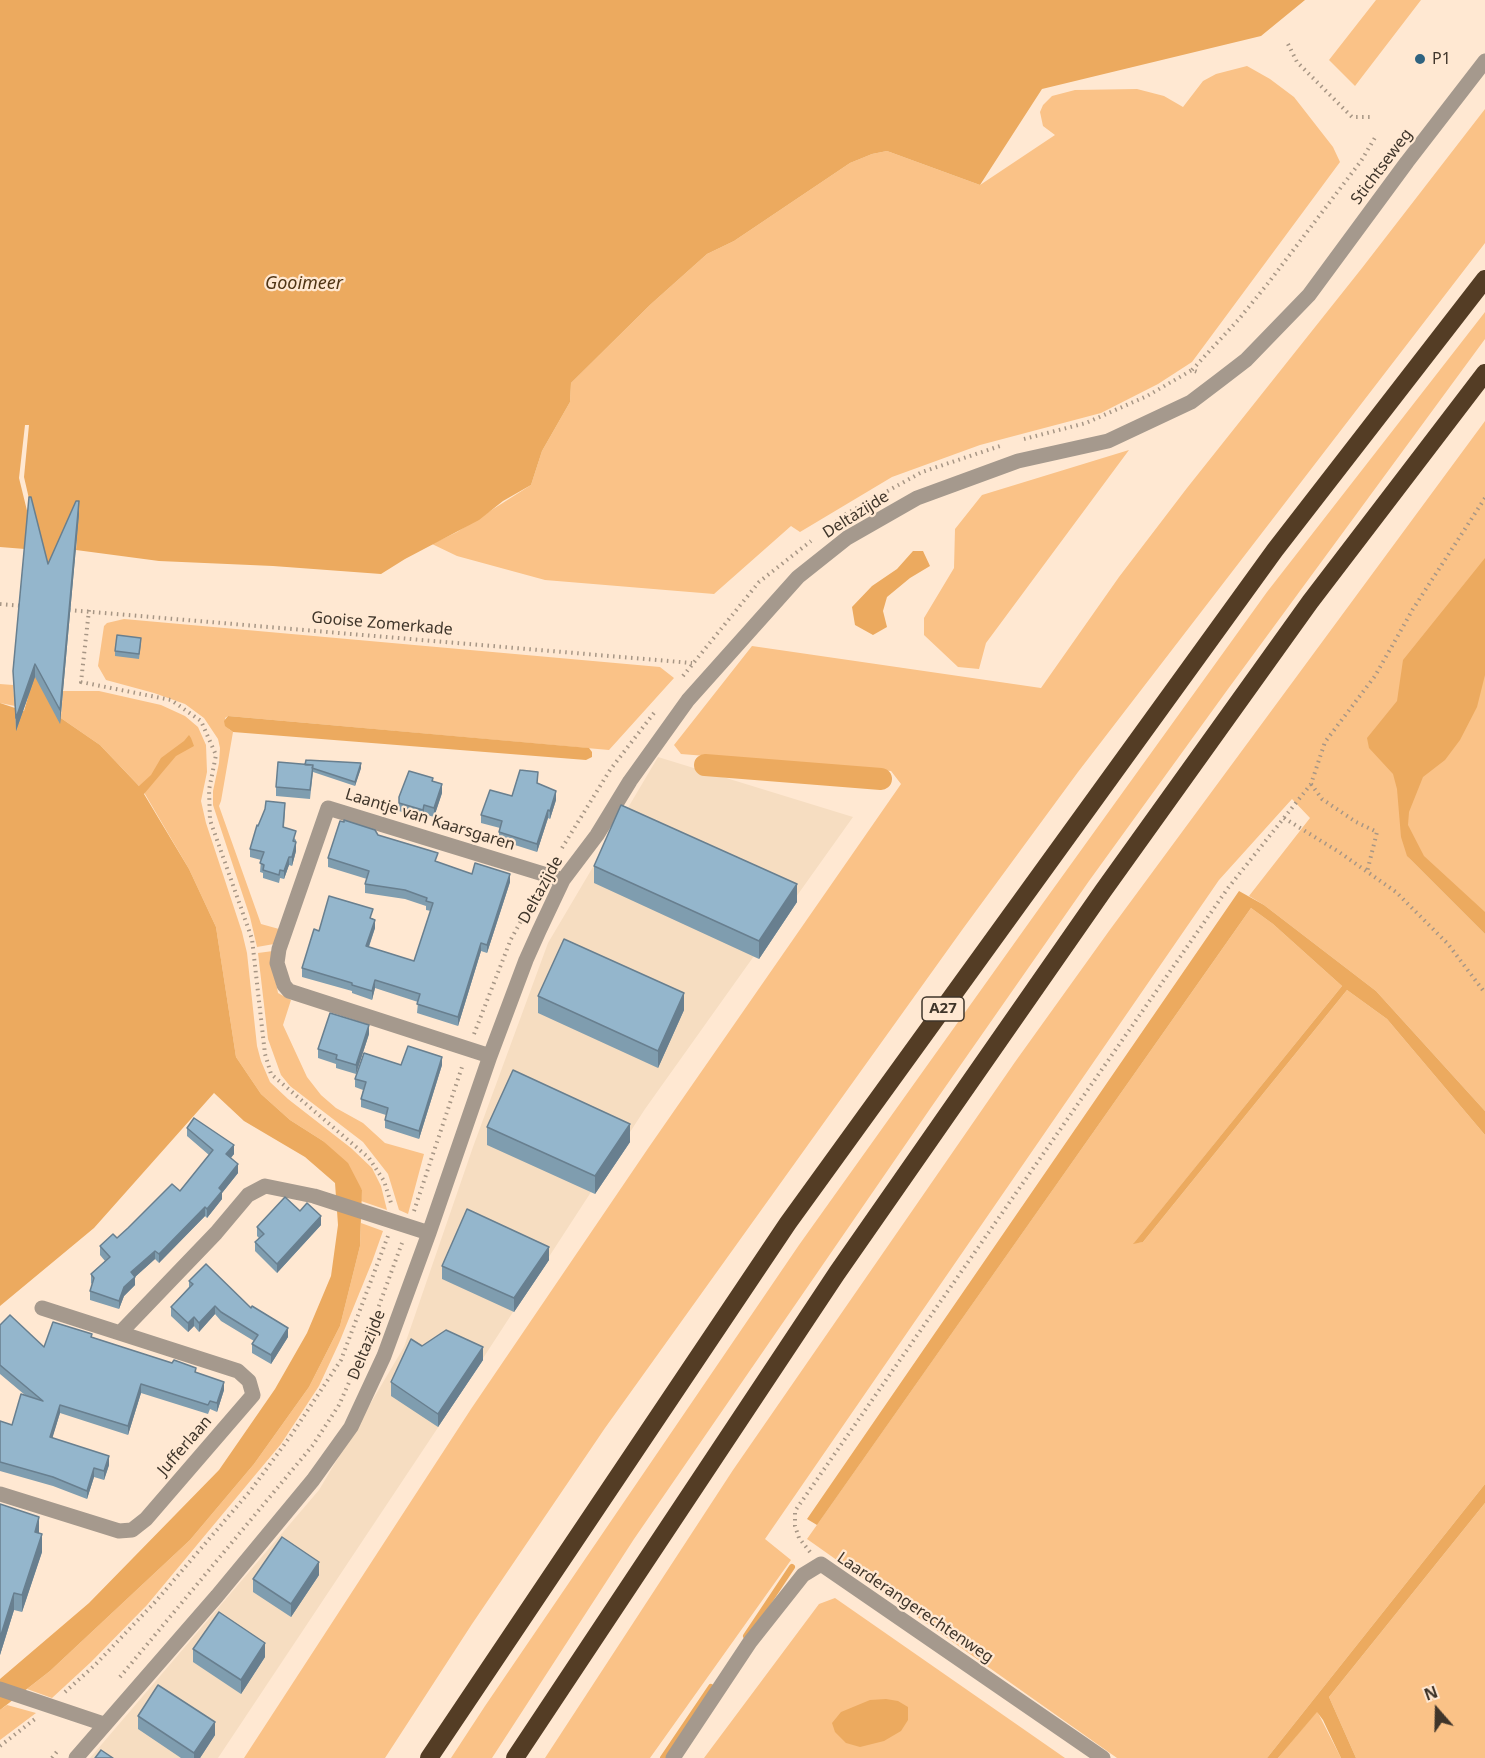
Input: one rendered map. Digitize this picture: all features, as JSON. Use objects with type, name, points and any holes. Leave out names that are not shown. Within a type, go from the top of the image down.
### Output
[{"type":"highway","name":"A27","points":[[429,1758],[795,1213],[1275,550],[1485,279]]},
{"type":"highway","points":[[515,1758],[837,1273],[1103,891],[1310,602],[1485,373]]},
{"type":"street","name":"Stichtseweg","points":[[1309,295],[1485,61]]},
{"type":"street","name":"Deltazijde","points":[[76,1758],[217,1596],[313,1480],[351,1427],[384,1356],[526,960],[563,880],[688,700],[798,577],[848,538],[917,498],[1018,461],[1108,441],[1191,402],[1246,360],[1309,295]]},
{"type":"street","name":"Laantje van Kaarsgaren","points":[[490,1056],[290,991],[285,984],[277,963],[279,949],[328,808],[563,880]]},
{"type":"street","points":[[120,1333],[216,1233],[248,1195],[265,1186],[314,1196],[429,1233]]},
{"type":"street","name":"Jufferlaan","points":[[0,1494],[119,1531],[132,1530],[146,1519],[253,1395],[249,1382],[238,1371],[42,1308]]},
{"type":"street","name":"Laarderangerechtenweg","points":[[673,1758],[750,1642],[803,1575],[821,1564],[1102,1758]]},
{"type":"street","points":[[0,1689],[104,1724]]},
{"type":"path","points":[[1288,44],[1297,62],[1352,117],[1370,117]]},
{"type":"path","points":[[1192,370],[1269,282],[1361,160],[1376,136]]},
{"type":"path","points":[[821,1564],[799,1539],[795,1526],[795,1511],[1228,888],[1311,784],[1325,742],[1375,676],[1413,609],[1485,498]]},
{"type":"path","points":[[68,620],[70,600]]},
{"type":"path","points":[[0,604],[27,606]]},
{"type":"path","name":"Gooise Zomerkade","points":[[69,610],[693,663]]},
{"type":"path","points":[[0,1746],[96,1664],[156,1601],[251,1490],[292,1434],[341,1360],[394,1218],[384,1180],[369,1158],[271,1074],[265,1054],[252,939],[210,820],[209,790],[216,755],[201,721],[171,700],[81,682],[89,610]]},
{"type":"path","points":[[1311,784],[1322,800],[1356,822],[1377,832],[1367,872]]},
{"type":"path","points":[[1284,818],[1339,852],[1396,892],[1448,944],[1485,993]]},
{"type":"path","name":"Deltazijde","points":[[116,1682],[313,1445],[339,1405],[359,1360],[408,1227]]},
{"type":"path","points":[[52,1758],[65,1742]]},
{"type":"shaded area","points":[[1376,0],[1421,0],[1355,86],[1329,60]]},
{"type":"shaded area","points":[[1247,66],[1270,79],[1294,97],[1333,147],[1340,162],[1192,362],[1158,384],[1101,413],[980,445],[892,477],[800,532],[791,526],[714,594],[545,580],[457,556],[432,544],[457,532],[531,485],[542,451],[570,402],[571,383],[651,304],[707,254],[734,241],[850,163],[887,151],[980,185],[1055,135],[1043,126],[1040,112],[1052,96],[1075,90],[1137,89],[1164,96],[1183,107],[1203,81],[1216,74]]},
{"type":"shaded area","points":[[1485,109],[1485,243],[1078,772],[962,930],[605,1428],[472,1624],[385,1758],[244,1758],[471,1409],[649,1147],[901,784],[891,771],[681,754],[674,745],[752,646],[1041,688],[1119,577],[1187,488]]},
{"type":"shaded area","points":[[1485,312],[1485,339],[1089,881],[634,1539],[492,1758],[451,1758],[799,1245],[1043,903],[1267,592]]},
{"type":"shaded area","points":[[1485,421],[1485,920],[1407,856],[1485,934],[1485,1111],[1376,991],[1249,896],[1310,818],[1292,799],[1219,880],[765,1539],[791,1560],[650,1758],[545,1758],[733,1470],[1015,1062]]},
{"type":"shaded area","points":[[1129,450],[986,643],[979,669],[958,667],[924,635],[924,618],[954,568],[955,529],[982,495]]},
{"type":"shaded area","points":[[124,619],[660,667],[674,678],[609,750],[228,716],[225,718],[229,729],[233,732],[219,806],[261,924],[279,929],[274,944],[257,947],[250,917],[213,805],[213,791],[219,763],[218,739],[204,718],[185,704],[106,680],[98,666],[104,626],[107,623]]},
{"type":"shaded area","points":[[0,684],[13,685],[15,706],[0,703]]},
{"type":"shaded area","points":[[63,691],[99,691],[161,705],[185,716],[198,727],[206,745],[207,772],[201,801],[247,953],[257,1046],[261,1061],[270,1082],[372,1168],[381,1186],[387,1210],[361,1201],[362,1190],[323,1141],[290,1120],[261,1094],[236,1057],[216,927],[189,869],[142,789],[100,745],[55,714],[61,715]]},
{"type":"shaded area","points":[[658,757],[853,817],[645,1109],[437,1429],[218,1758],[90,1758],[319,1490],[404,1347],[473,1147],[548,943]]},
{"type":"shaded area","points":[[1251,908],[1273,924],[1342,986],[1134,1243],[1143,1242],[1347,990],[1387,1019],[1485,1135],[1485,1484],[1267,1758],[1117,1758],[807,1539]]},
{"type":"shaded area","points":[[273,951],[271,957],[278,993],[291,1000],[283,1025],[307,1077],[321,1095],[336,1108],[363,1123],[385,1143],[424,1154],[408,1214],[399,1210],[388,1174],[363,1142],[290,1086],[281,1075],[268,1039],[258,953]]},
{"type":"shaded area","points":[[361,1223],[383,1231],[372,1262],[319,1386],[281,1444],[147,1605],[91,1662],[52,1698],[27,1689],[50,1671],[190,1540],[254,1464],[309,1387],[340,1326],[360,1246]]},
{"type":"shaded area","points":[[1485,1503],[1485,1758],[1356,1758],[1329,1697]]},
{"type":"shaded area","points":[[835,1598],[1065,1758],[704,1758],[819,1604]]},
{"type":"shaded area","points":[[7,1705],[36,1713],[0,1740],[0,1710]]},
{"type":"shaded area","points":[[1317,1711],[1341,1758],[1278,1758]]},
{"type":"water","name":"Gooimeer","points":[[0,0],[1305,0],[1261,36],[1042,89],[980,185],[887,151],[850,163],[734,241],[707,254],[651,304],[571,383],[570,402],[542,451],[531,485],[503,501],[479,520],[381,574],[159,561],[76,550],[77,537],[55,714],[100,745],[139,786],[151,775],[161,758],[189,735],[191,738],[194,746],[176,756],[144,794],[189,869],[216,927],[236,1057],[261,1094],[290,1120],[323,1141],[348,1163],[362,1190],[360,1246],[340,1326],[309,1387],[254,1464],[190,1540],[50,1671],[0,1710],[0,1679],[89,1603],[219,1470],[275,1389],[307,1333],[331,1276],[338,1225],[335,1183],[305,1157],[244,1121],[214,1093],[94,1228],[0,1306],[0,703],[24,711],[28,697],[38,589],[25,549],[0,547]]},
{"type":"water","points":[[913,551],[923,551],[930,566],[910,578],[887,597],[883,611],[887,627],[873,635],[855,625],[852,607],[872,586],[897,569]]},
{"type":"water","points":[[1485,558],[1485,675],[1477,707],[1460,740],[1445,760],[1423,777],[1409,812],[1408,825],[1424,856],[1485,912],[1485,934],[1407,856],[1401,837],[1397,789],[1393,774],[1369,748],[1367,738],[1397,701],[1403,660]]},
{"type":"water","points":[[228,716],[589,748],[592,757],[586,760],[233,732],[225,726],[224,721]]},
{"type":"water","points":[[1239,891],[1264,905],[1376,991],[1485,1111],[1485,1135],[1387,1019],[1347,990],[1143,1242],[1133,1244],[1342,986],[1273,924],[1251,908],[817,1525],[807,1519]]},
{"type":"water","points":[[1485,1484],[1485,1503],[1329,1697],[1356,1758],[1341,1758],[1317,1712],[1278,1758],[1267,1758]]},
{"type":"water","points":[[870,1700],[898,1701],[908,1707],[908,1720],[901,1731],[884,1741],[860,1747],[846,1743],[835,1732],[832,1723],[841,1712]]},
{"type":"pier","points":[[25,425],[29,425],[24,477],[36,529],[32,531],[19,478]]},
{"type":"building","points":[[29,497],[31,497],[48,564],[76,501],[79,501],[60,710],[35,664],[16,718],[13,671]]},
{"type":"building","points":[[117,635],[141,638],[139,654],[115,651]]},
{"type":"building","points":[[306,760],[361,763],[355,782],[312,768],[313,765],[305,765]]},
{"type":"building","points":[[278,762],[313,765],[310,790],[276,787]]},
{"type":"building","points":[[520,770],[538,772],[537,783],[556,791],[537,844],[499,832],[502,821],[481,815],[490,790],[512,796]]},
{"type":"building","points":[[409,771],[433,778],[432,781],[442,784],[434,808],[424,805],[423,810],[399,803]]},
{"type":"building","points":[[266,801],[285,803],[283,827],[296,831],[292,857],[289,857],[284,871],[280,870],[279,875],[263,870],[264,865],[260,863],[264,852],[250,849]]},
{"type":"building","points":[[621,805],[797,884],[759,941],[594,866]]},
{"type":"building","points":[[344,820],[375,830],[378,835],[438,853],[435,861],[472,874],[475,863],[510,874],[487,945],[481,943],[458,1017],[417,1004],[420,994],[375,980],[372,991],[302,968],[314,929],[319,931],[329,896],[373,909],[370,918],[375,920],[366,946],[414,961],[433,903],[426,901],[427,898],[405,890],[365,884],[369,871],[328,858],[340,821],[344,822]]},
{"type":"building","points":[[564,939],[684,993],[658,1051],[538,996]]},
{"type":"building","points":[[330,1013],[369,1025],[356,1065],[336,1059],[337,1055],[318,1049]]},
{"type":"building","points":[[408,1046],[442,1057],[419,1131],[385,1120],[388,1108],[361,1099],[366,1082],[355,1079],[364,1053],[401,1065]]},
{"type":"building","points":[[513,1070],[630,1124],[595,1176],[487,1127]]},
{"type":"building","points":[[194,1118],[234,1145],[226,1154],[238,1164],[219,1188],[222,1191],[207,1209],[205,1207],[159,1254],[155,1251],[131,1272],[135,1277],[124,1287],[119,1301],[90,1291],[94,1278],[91,1274],[110,1257],[100,1246],[113,1234],[117,1238],[172,1184],[180,1191],[213,1150],[187,1128]]},
{"type":"building","points":[[285,1197],[300,1211],[307,1203],[321,1216],[277,1264],[255,1242],[264,1234],[257,1227]]},
{"type":"building","points":[[467,1209],[549,1247],[514,1298],[442,1266]]},
{"type":"building","points":[[206,1264],[251,1308],[252,1306],[288,1328],[271,1355],[252,1344],[258,1335],[215,1306],[199,1323],[194,1317],[188,1323],[171,1307],[193,1284],[189,1281]]},
{"type":"building","points":[[10,1315],[44,1347],[53,1322],[92,1334],[91,1337],[172,1363],[174,1360],[196,1368],[195,1372],[224,1382],[217,1403],[210,1401],[208,1405],[141,1384],[128,1426],[60,1405],[50,1437],[109,1456],[104,1471],[94,1468],[87,1491],[53,1477],[0,1462],[0,1421],[12,1425],[21,1394],[43,1401],[0,1365],[0,1325]]},
{"type":"building","points":[[446,1330],[483,1347],[438,1414],[391,1382],[411,1339],[422,1346]]},
{"type":"building","points":[[0,1504],[39,1517],[35,1532],[42,1534],[22,1595],[14,1593],[0,1638]]},
{"type":"building","points":[[282,1537],[319,1562],[291,1604],[253,1579]]},
{"type":"building","points":[[219,1612],[265,1643],[241,1680],[193,1649]]},
{"type":"building","points":[[158,1685],[215,1722],[194,1753],[138,1716]]},
{"type":"building","points":[[101,1750],[113,1758],[95,1758]]},
{"type":"waterway","points":[[705,765],[881,779]]},
{"type":"waterway","points":[[746,1636],[792,1567]]},
{"type":"waterway","points":[[663,1758],[711,1687]]},
{"type":"place","name":"P1","points":[[1420,59]]}]
